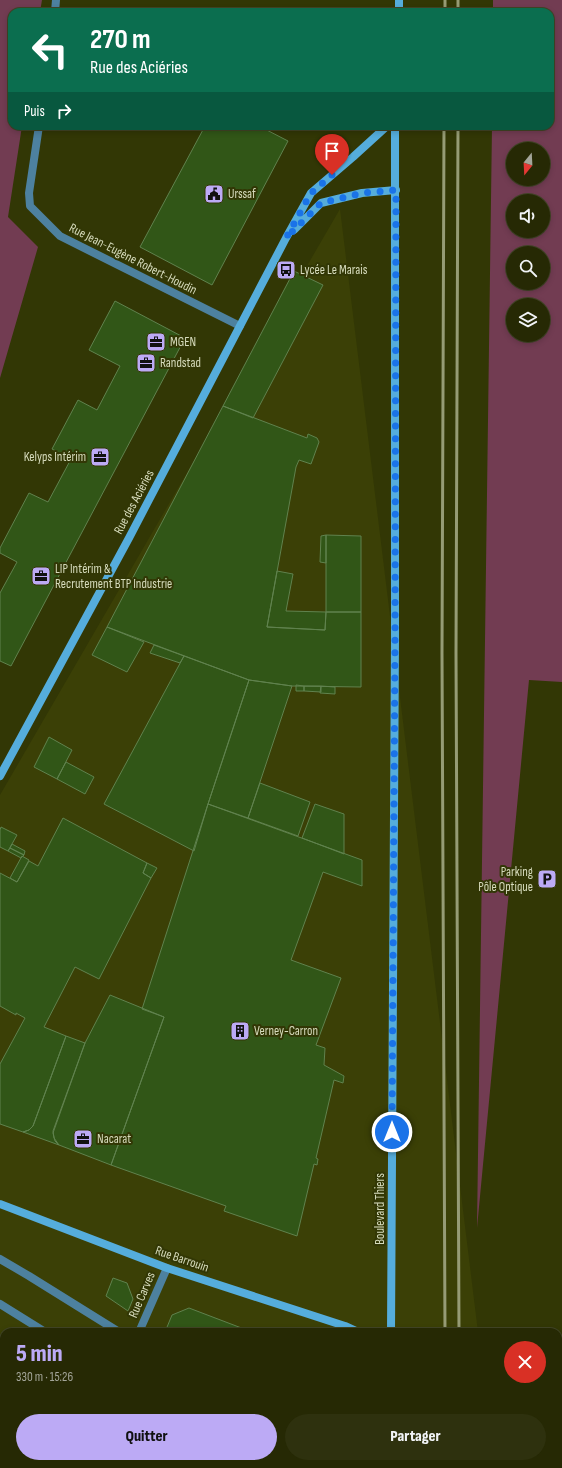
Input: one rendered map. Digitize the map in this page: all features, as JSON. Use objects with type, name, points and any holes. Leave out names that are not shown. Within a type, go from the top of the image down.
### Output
[{"type":"street","name":"Rue des Aciéries","points":[[0,776],[311,193],[383,130]]},
{"type":"street","name":"Boulevard Thiers","points":[[391,1328],[396,130]]},
{"type":"street","name":"Rue des Aciéries","points":[[286,238],[321,203],[362,193],[396,190]]},
{"type":"street","name":"Rue Barrouin","points":[[0,1204],[167,1268],[349,1328]]},
{"type":"lane","name":"Rue Jean-Eugène Robert-Houdin","points":[[38,130],[29,193],[30,206],[60,236],[240,326]]},
{"type":"lane","points":[[0,1260],[29,1276],[113,1328]]},
{"type":"lane","name":"Rue Carves","points":[[141,1328],[167,1268]]},
{"type":"lane","points":[[0,1304],[39,1328]]},
{"type":"shaded area","points":[[0,0],[42,0],[41,8],[8,8],[8,130],[21,130],[8,217],[38,247],[0,378]]},
{"type":"shaded area","points":[[493,0],[562,0],[562,682],[529,680],[477,1228],[492,130],[554,130],[554,8],[493,8]]},
{"type":"shaded area","points":[[340,209],[478,1328],[0,1328],[0,795]]},
{"type":"building","name":"Urssaf","points":[[203,130],[267,130],[288,141],[212,285],[140,247]]},
{"type":"building","points":[[294,271],[323,285],[253,418],[223,406]]},
{"type":"building","points":[[115,301],[185,338],[11,666],[0,661],[0,593],[17,562],[0,553],[0,548],[29,493],[48,502],[71,459],[52,449],[78,400],[97,410],[120,366],[89,350]]},
{"type":"building","points":[[223,406],[307,438],[308,434],[317,438],[319,442],[311,464],[299,460],[296,467],[267,627],[325,630],[326,612],[361,612],[361,687],[292,686],[249,680],[107,627]]},
{"type":"building","points":[[326,535],[361,536],[361,612],[326,612]]},
{"type":"building","points":[[326,535],[326,563],[320,562],[321,536]]},
{"type":"building","points":[[277,571],[293,574],[286,611],[326,612],[325,630],[267,627]]},
{"type":"building","points":[[107,627],[144,642],[127,672],[92,655]]},
{"type":"building","points":[[154,645],[184,656],[180,663],[150,653]]},
{"type":"building","points":[[184,656],[249,680],[194,851],[104,804]]},
{"type":"building","points":[[249,680],[292,686],[248,818],[208,804]]},
{"type":"building","points":[[296,685],[304,686],[304,691],[296,691]]},
{"type":"building","points":[[304,686],[321,686],[321,692],[304,691]]},
{"type":"building","points":[[321,686],[335,687],[335,694],[320,693]]},
{"type":"building","points":[[49,737],[72,750],[57,779],[34,767]]},
{"type":"building","points":[[66,762],[94,777],[85,794],[57,779]]},
{"type":"building","points":[[260,783],[310,802],[298,836],[248,818]]},
{"type":"building","name":"Verney-Carron","points":[[208,804],[362,860],[362,886],[323,872],[291,960],[341,978],[316,1045],[325,1048],[324,1065],[344,1076],[343,1083],[334,1080],[316,1158],[318,1159],[317,1165],[314,1164],[297,1236],[224,1211],[226,1206],[111,1165],[164,1017],[142,1009]]},
{"type":"building","points":[[315,804],[344,814],[344,854],[302,838]]},
{"type":"building","points":[[63,818],[147,863],[143,873],[151,878],[99,979],[75,967],[44,1027],[66,1036],[33,1126],[29,1130],[23,1132],[0,1124],[0,1064],[25,1018],[0,1006],[0,873],[17,882],[29,861],[38,866]]},
{"type":"building","points":[[1,827],[17,835],[8,851],[0,847]]},
{"type":"building","points":[[12,844],[25,851],[24,855],[10,848]]},
{"type":"building","points":[[10,848],[24,855],[21,858],[8,851]]},
{"type":"building","points":[[22,856],[29,860],[17,882],[10,878]]},
{"type":"building","points":[[147,863],[157,868],[151,878],[143,873]]},
{"type":"building","points":[[110,995],[164,1017],[111,1165],[59,1145],[55,1141],[53,1133],[85,1043]]},
{"type":"building","points":[[66,1036],[85,1043],[53,1131],[54,1138],[59,1145],[23,1132],[29,1130],[33,1126]]},
{"type":"building","points":[[113,1278],[127,1283],[133,1299],[128,1311],[106,1296]]},
{"type":"building","points":[[189,1308],[242,1328],[167,1328],[172,1315]]},
{"type":"railway","points":[[445,0],[445,8]]},
{"type":"railway","points":[[458,0],[458,8]]},
{"type":"railway","points":[[444,130],[442,654],[445,1328]]},
{"type":"railway","points":[[458,130],[456,653],[459,1328]]},
{"type":"place","name":"Urssaf","points":[[214,194]]},
{"type":"place","name":"Lycée Le Marais","points":[[286,270]]},
{"type":"place","name":"MGEN","points":[[156,342]]},
{"type":"place","name":"Randstad","points":[[146,363]]},
{"type":"place","name":"Kelyps Intérim","points":[[100,457]]},
{"type":"place","name":"LIP Intérim & Recrutement BTP Industrie","points":[[41,576]]},
{"type":"place","name":"Parking Pôle Optique","points":[[547,879]]},
{"type":"place","name":"Verney-Carron","points":[[240,1031]]},
{"type":"place","name":"Nacarat","points":[[83,1139]]},
{"type":"route","points":[[332,175],[311,193],[286,238],[321,203],[362,193],[396,190],[392,1132]]}]
